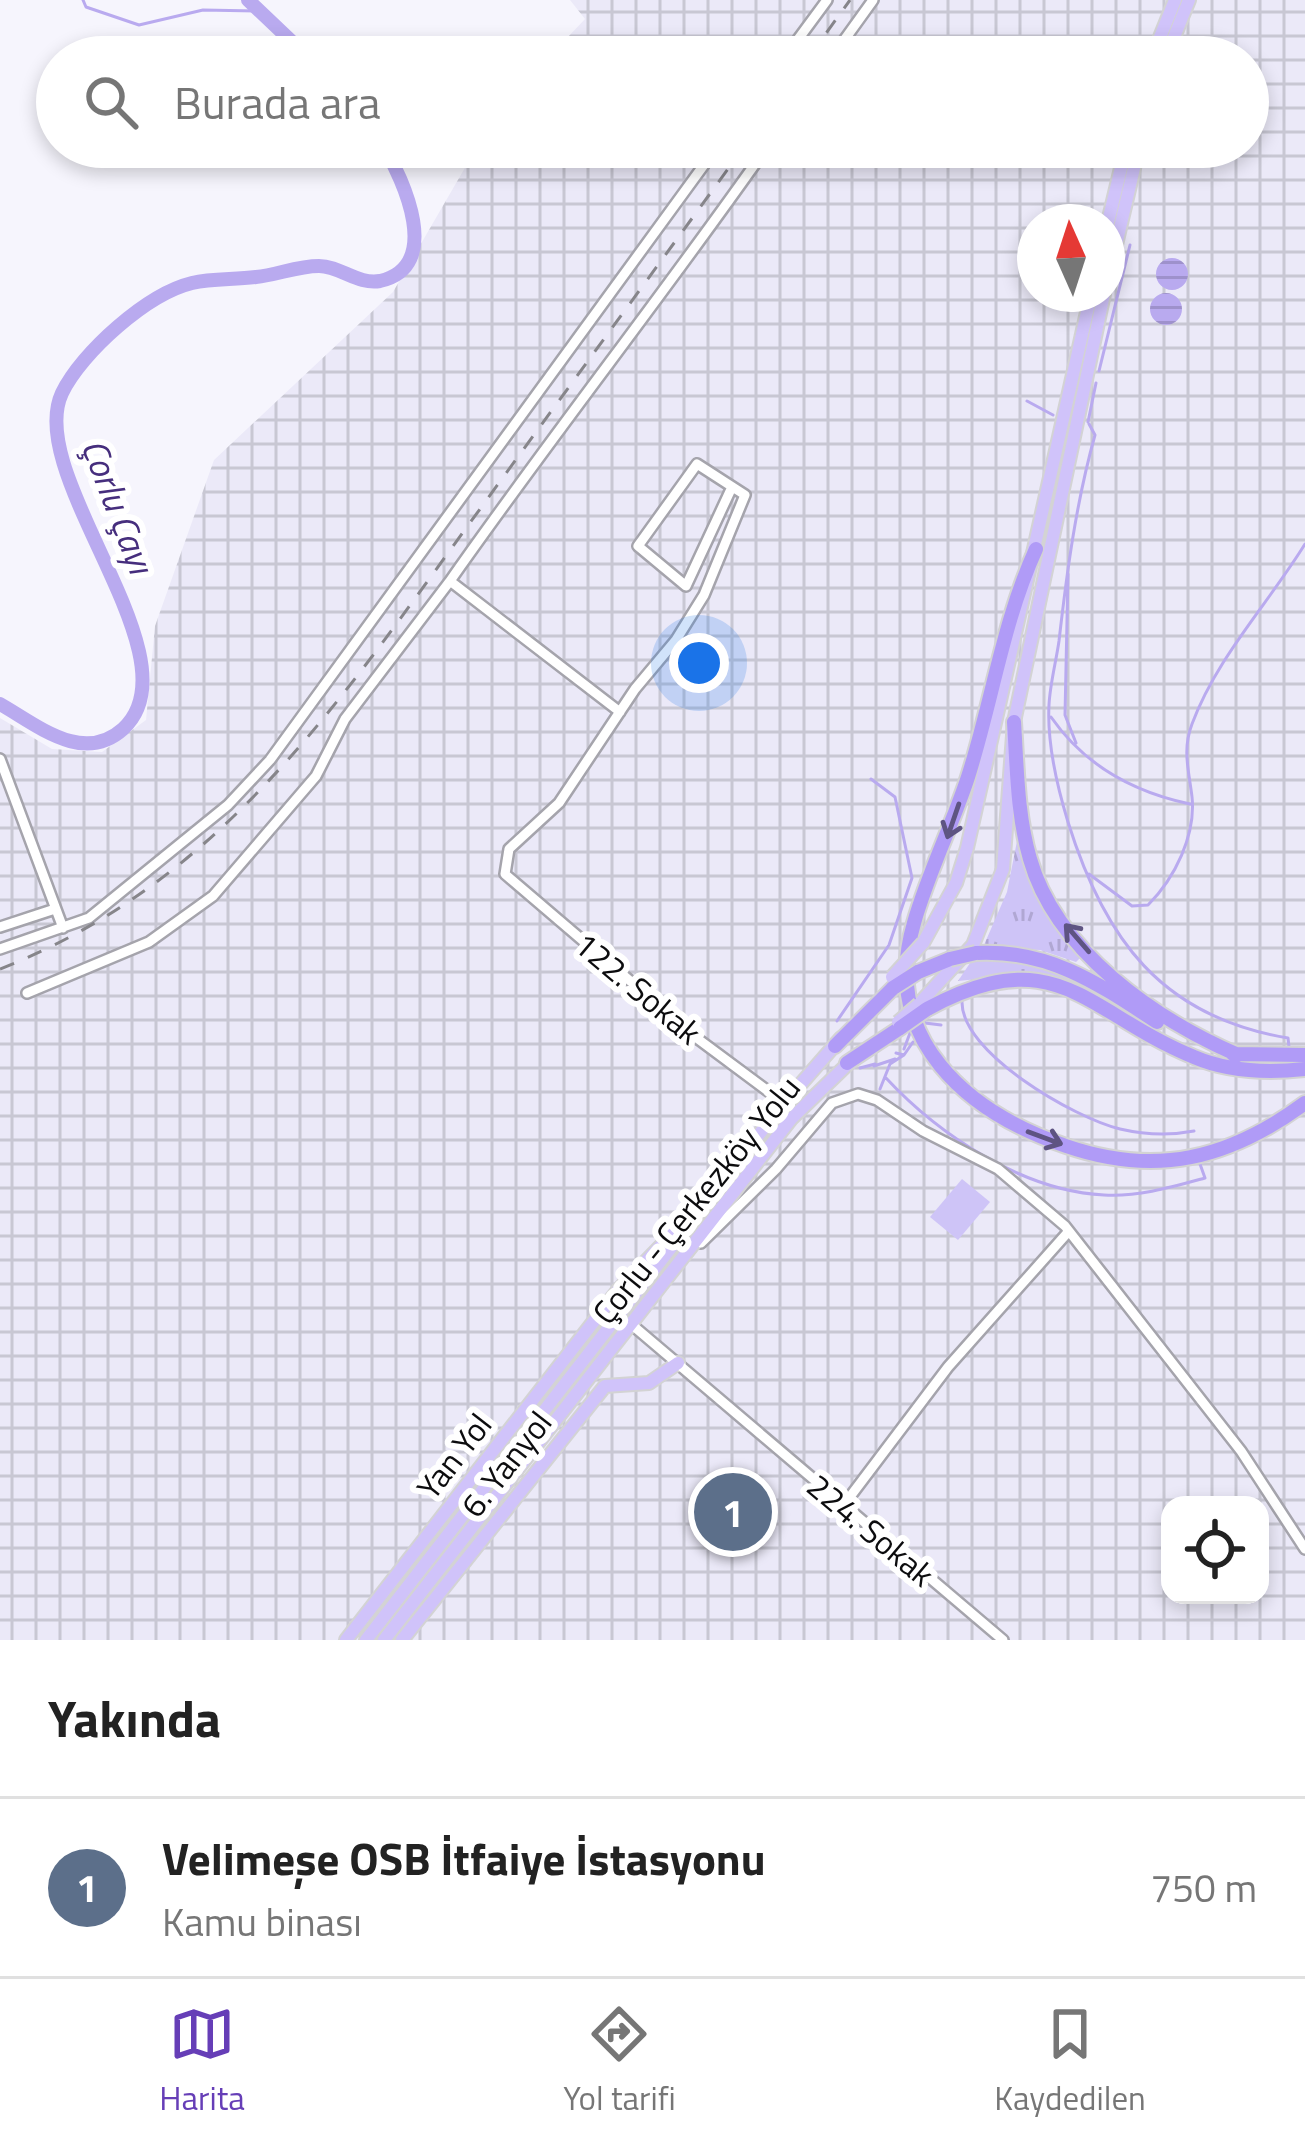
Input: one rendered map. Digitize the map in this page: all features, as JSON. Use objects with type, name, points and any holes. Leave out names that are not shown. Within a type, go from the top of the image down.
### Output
[{"type":"highway","points":[[1036,549],[969,775],[913,925],[906,988],[930,1048],[951,1080],[992,1115],[1068,1147],[1123,1161],[1207,1157],[1267,1131],[1305,1103]]},
{"type":"highway","points":[[1014,722],[1023,830],[1034,872],[1052,906],[1091,955],[1164,1017],[1238,1055]]},
{"type":"highway","points":[[836,1046],[892,982],[950,959],[976,953],[1017,953],[1057,962],[1192,1041],[1238,1055],[1305,1055]]},
{"type":"highway","points":[[847,1063],[923,1007],[1003,981],[1055,984],[1104,1004],[1198,1059],[1253,1070],[1305,1069]]},
{"type":"main road","points":[[1160,36],[1175,0]]},
{"type":"main road","points":[[1174,36],[1189,0]]},
{"type":"main road","points":[[1112,204],[1121,168]]},
{"type":"main road","points":[[1125,206],[1134,168]]},
{"type":"main road","points":[[892,982],[940,917],[968,848],[1087,312]]},
{"type":"main road","points":[[923,1007],[961,964],[996,894],[1007,841],[1014,722],[1100,312]]},
{"type":"main road","name":"Çorlu - Çerkezköy Yolu","points":[[384,1640],[710,1199],[784,1103],[836,1046]]},
{"type":"main road","name":"Çorlu - Çerkezköy Yolu","points":[[366,1640],[625,1319],[672,1273],[813,1092],[847,1063]]},
{"type":"main road","name":"Yan Yol","points":[[346,1640],[606,1306],[658,1246],[710,1199]]},
{"type":"main road","points":[[606,1306],[625,1319]]},
{"type":"main road","name":"6. Yanyol","points":[[402,1640],[604,1386],[649,1383],[678,1363]]},
{"type":"street","points":[[800,36],[827,0]]},
{"type":"street","points":[[847,36],[874,0]]},
{"type":"street","points":[[0,949],[89,918],[155,867],[271,760],[702,168]]},
{"type":"street","points":[[27,993],[149,942],[213,896],[316,776],[344,719],[450,581],[518,480],[668,290],[752,168]]},
{"type":"street","points":[[450,581],[620,712],[704,596],[745,495],[697,464],[638,546],[686,586],[732,487]]},
{"type":"street","name":"122. Sokak","points":[[620,712],[559,803],[509,849],[503,863],[505,874],[784,1103]]},
{"type":"street","points":[[0,759],[63,928]]},
{"type":"street","points":[[0,927],[55,909]]},
{"type":"street","points":[[672,1273],[776,1169],[832,1103],[858,1094],[998,1169],[1069,1231],[1240,1451],[1305,1549]]},
{"type":"street","points":[[843,1506],[948,1367],[1069,1231]]},
{"type":"street","name":"224. Sokak","points":[[625,1319],[1003,1640]]},
{"type":"shaded area","points":[[570,0],[1305,0],[1305,1640],[0,1640],[0,718],[52,749],[102,752],[146,720],[155,626],[214,460],[393,292],[465,168],[1269,168],[1269,36],[569,36],[585,19]]},
{"type":"shaded area","points":[[1172,258],[1184,262],[1188,274],[1184,286],[1172,290],[1160,286],[1156,274],[1160,262]]},
{"type":"shaded area","points":[[1166,293],[1178,297],[1182,309],[1178,321],[1166,325],[1154,321],[1150,309],[1154,297]]},
{"type":"green space","points":[[1017,841],[1039,896],[1083,955],[1076,962],[1040,950],[984,945],[1007,892]]},
{"type":"green space","points":[[1012,959],[1059,970],[1095,990],[1029,974],[958,981],[972,960]]},
{"type":"green space","points":[[962,1179],[990,1202],[958,1240],[930,1217]]},
{"type":"waterway","points":[[83,0],[86,7],[139,25],[203,10],[256,11]]},
{"type":"waterway","name":"Çorlu Çayı","points":[[248,0],[286,36]]},
{"type":"waterway","name":"Çorlu Çayı","points":[[0,704],[60,738],[92,743],[123,729],[141,698],[140,659],[127,614],[66,471],[57,428],[62,393],[71,377],[136,312],[192,283],[311,266],[372,282],[399,273],[410,259],[414,241],[408,200],[394,168]]},
{"type":"waterway","points":[[1099,371],[1130,245]]},
{"type":"waterway","points":[[1088,422],[1096,383]]},
{"type":"waterway","points":[[1027,401],[1053,415]]},
{"type":"waterway","points":[[1089,424],[1095,435],[1073,537],[1049,705],[1054,764],[1068,822],[1100,902],[1144,966],[1205,1012],[1288,1038],[1289,1047]]},
{"type":"waterway","points":[[1089,874],[1132,906],[1148,905],[1167,882],[1191,826],[1187,752],[1192,724],[1229,653],[1305,544]]},
{"type":"waterway","points":[[1068,574],[1065,715],[1076,743]]},
{"type":"waterway","points":[[1051,717],[1079,750],[1112,774],[1190,804]]},
{"type":"waterway","points":[[837,1021],[889,945],[912,878],[895,797],[871,779]]},
{"type":"waterway","points":[[962,1001],[966,1021],[979,1041],[1049,1097],[1120,1129],[1157,1134],[1194,1131]]},
{"type":"waterway","points":[[925,1023],[941,1025]]},
{"type":"waterway","points":[[904,1049],[910,1033]]},
{"type":"waterway","points":[[896,1053],[904,1055],[913,1042]]},
{"type":"waterway","points":[[880,1089],[890,1064],[904,1055]]},
{"type":"waterway","points":[[874,1066],[895,1059]]},
{"type":"waterway","points":[[860,1068],[875,1064]]},
{"type":"waterway","points":[[886,1078],[957,1139],[1043,1183],[1104,1195],[1155,1191],[1205,1178],[1200,1164]]},
{"type":"railway","points":[[824,36],[850,0]]},
{"type":"railway","points":[[0,969],[80,932],[151,886],[215,834],[273,776],[379,647],[729,168]]},
{"type":"place","name":"Velimeşe OSB İtfaiye İstasyonu","points":[[733,1512]]}]
